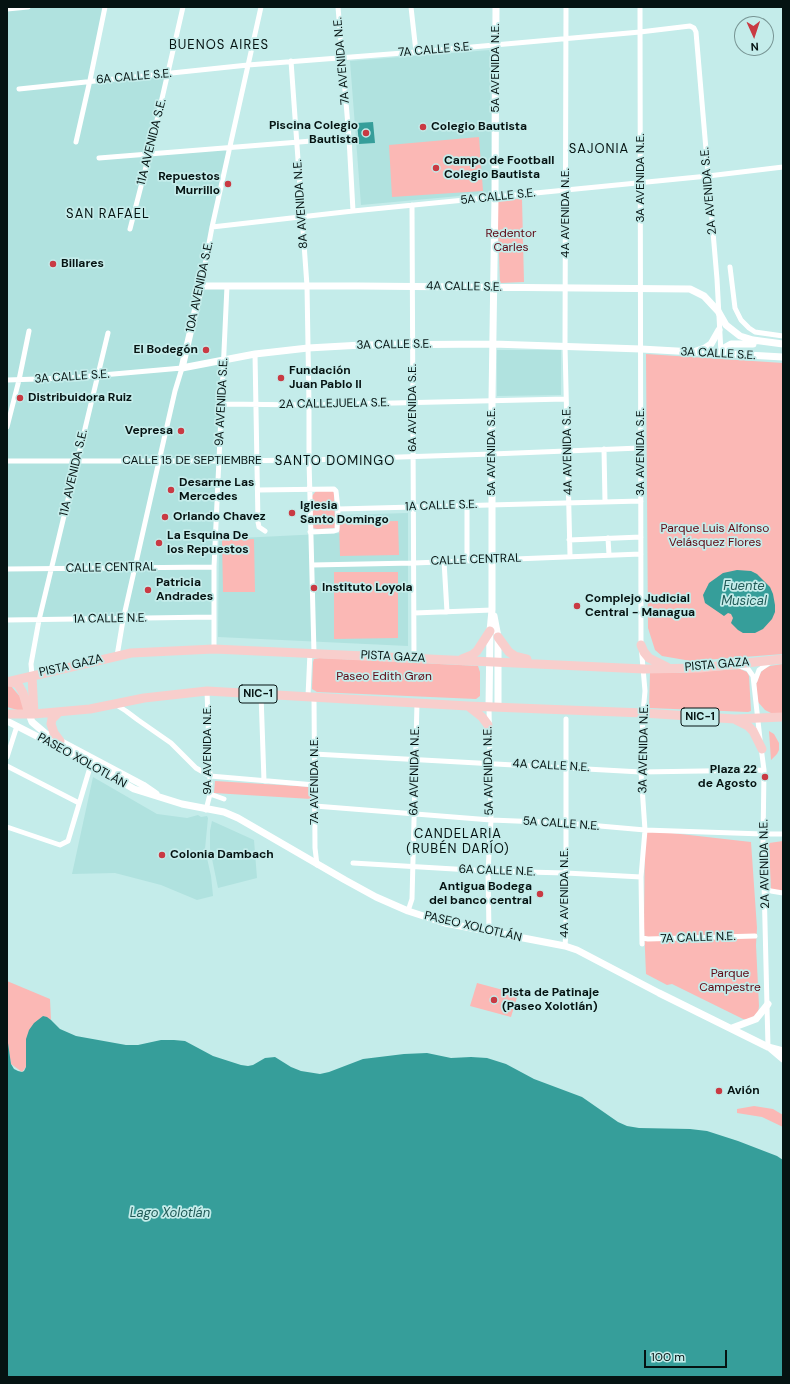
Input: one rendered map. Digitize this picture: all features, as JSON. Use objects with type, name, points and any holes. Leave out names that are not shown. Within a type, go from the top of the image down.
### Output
[{"type":"highway","points":[[457,660],[470,656],[478,651],[490,631]]},
{"type":"highway","points":[[498,638],[505,649],[512,654],[518,657],[548,664]]},
{"type":"highway","points":[[641,645],[649,658],[672,669]]},
{"type":"highway","name":"PISTA GAZA","points":[[7,682],[117,656],[141,652],[214,649],[644,669],[672,669],[783,659]]},
{"type":"highway","points":[[31,714],[32,676]]},
{"type":"highway","points":[[7,682],[16,683],[19,686],[31,714]]},
{"type":"highway","name":"NIC-1","points":[[7,713],[31,714],[59,712],[115,704],[144,698],[208,690],[468,706],[735,719],[783,717]]},
{"type":"highway","points":[[468,706],[482,717],[488,725]]},
{"type":"highway","points":[[59,712],[52,719],[51,724],[54,733],[60,741]]},
{"type":"highway","points":[[735,719],[753,730],[762,749]]},
{"type":"street","points":[[9,8],[28,7]]},
{"type":"street","points":[[76,142],[105,7]]},
{"type":"street","name":"11A AVENIDA S.E.","points":[[130,229],[149,155],[183,7]]},
{"type":"street","name":"10A AVENIDA S.E.","points":[[117,656],[159,461],[201,286],[212,227],[261,7]]},
{"type":"street","name":"7A AVENIDA N.E.","points":[[338,7],[349,138],[353,211]]},
{"type":"street","points":[[411,7],[416,52]]},
{"type":"street","name":"5A AVENIDA N.E.","points":[[493,344],[496,7]]},
{"type":"street","name":"4A AVENIDA N.E.","points":[[565,346],[566,7]]},
{"type":"street","name":"3A AVENIDA N.E.","points":[[640,7],[640,349]]},
{"type":"street","name":"7A CALLE S.E.","points":[[248,65],[496,45],[690,26],[694,28]]},
{"type":"street","name":"2A AVENIDA S.E.","points":[[694,28],[696,32],[701,84],[717,279],[721,354]]},
{"type":"street","name":"8A AVENIDA N.E.","points":[[291,61],[307,286],[310,532]]},
{"type":"street","name":"6A CALLE S.E.","points":[[19,89],[90,80],[168,74],[248,65]]},
{"type":"street","points":[[99,158],[349,138]]},
{"type":"street","name":"5A CALLE S.E.","points":[[212,227],[353,211],[783,168]]},
{"type":"street","name":"6A AVENIDA S.E.","points":[[412,205],[414,562]]},
{"type":"street","points":[[730,267],[735,308],[741,320],[755,332],[783,336]]},
{"type":"street","name":"4A CALLE S.E.","points":[[201,286],[413,286],[690,289],[704,296],[718,311]]},
{"type":"street","name":"9A AVENIDA S.E.","points":[[214,567],[227,286]]},
{"type":"street","name":"3A CALLE S.E.","points":[[718,311],[726,325],[740,336],[753,340],[783,344]]},
{"type":"street","points":[[688,352],[703,349],[710,345],[715,340],[720,330]]},
{"type":"street","points":[[7,427],[29,331]]},
{"type":"street","name":"11A AVENIDA S.E.","points":[[32,676],[31,664],[39,620],[96,376],[108,333]]},
{"type":"street","points":[[721,354],[726,347],[735,343],[783,344]]},
{"type":"street","name":"3A CALLE S.E.","points":[[7,380],[96,376],[182,368],[255,354],[308,348],[362,345],[493,344],[565,346],[783,357]]},
{"type":"street","name":"5A AVENIDA S.E.","points":[[492,559],[493,344]]},
{"type":"street","name":"4A AVENIDA S.E.","points":[[565,346],[570,556]]},
{"type":"street","name":"3A AVENIDA S.E.","points":[[640,349],[641,554]]},
{"type":"street","points":[[255,354],[258,522],[259,527],[265,531]]},
{"type":"street","name":"2A CALLEJUELA S.E.","points":[[222,404],[309,404],[566,399]]},
{"type":"street","name":"CALLE 15 DE SEPTIEMBRE","points":[[7,461],[309,460],[640,448]]},
{"type":"street","points":[[604,449],[605,502]]},
{"type":"street","points":[[258,490],[334,488],[338,494],[337,530],[310,532]]},
{"type":"street","name":"1A CALLE S.E.","points":[[338,509],[641,501]]},
{"type":"street","points":[[467,506],[467,560]]},
{"type":"street","name":"7A AVENIDA N.E.","points":[[310,532],[312,565],[311,696],[315,785],[315,848],[317,865]]},
{"type":"street","points":[[569,540],[641,537]]},
{"type":"street","points":[[608,538],[608,555]]},
{"type":"street","name":"3A AVENIDA N.E.","points":[[641,554],[641,645],[646,691],[643,714],[642,772],[645,830],[641,878],[642,941]]},
{"type":"street","name":"CALLE CENTRAL","points":[[312,565],[641,554]]},
{"type":"street","name":"5A AVENIDA N.E.","points":[[489,932],[488,871],[490,763],[488,725],[493,707],[493,662],[490,631],[492,610],[492,559]]},
{"type":"street","points":[[444,561],[447,612]]},
{"type":"street","points":[[414,562],[414,658]]},
{"type":"street","points":[[214,567],[214,649]]},
{"type":"street","name":"CALLE CENTRAL","points":[[7,570],[51,568],[214,567]]},
{"type":"street","points":[[414,613],[492,610]]},
{"type":"street","name":"5A AVENIDA N.E.","points":[[492,610],[498,638],[493,662]]},
{"type":"street","name":"1A CALLE N.E.","points":[[7,620],[214,618]]},
{"type":"street","points":[[754,683],[759,670],[773,660]]},
{"type":"street","name":"2A AVENIDA N.E.","points":[[734,664],[748,669],[753,676],[764,770],[763,834],[768,1047]]},
{"type":"street","name":"9A AVENIDA N.E.","points":[[206,810],[210,794],[208,690]]},
{"type":"street","points":[[261,694],[264,781]]},
{"type":"street","name":"6A AVENIDA N.E.","points":[[408,911],[412,899],[414,867],[417,703]]},
{"type":"street","points":[[115,704],[171,743],[196,768],[210,776],[315,785]]},
{"type":"street","name":"PASEO XOLOTLÁN","points":[[31,714],[32,722],[38,728],[143,785],[158,796]]},
{"type":"street","name":"4A AVENIDA N.E.","points":[[565,946],[566,719]]},
{"type":"street","name":"PASEO XOLOTLÁN","points":[[7,722],[91,764],[134,790],[206,810],[224,812],[238,818],[317,865],[376,897],[408,911],[445,923],[565,946],[577,950],[659,993],[768,1047],[783,1059]]},
{"type":"street","points":[[7,757],[17,726]]},
{"type":"street","name":"4A CALLE N.E.","points":[[314,754],[642,772],[764,770]]},
{"type":"street","points":[[7,827],[60,845],[68,841],[91,764]]},
{"type":"street","points":[[7,766],[80,803]]},
{"type":"street","points":[[210,794],[224,799]]},
{"type":"street","name":"5A CALLE N.E.","points":[[315,806],[490,820],[566,823],[645,830],[783,834]]},
{"type":"street","name":"6A CALLE N.E.","points":[[353,863],[641,878]]},
{"type":"street","points":[[765,890],[783,893]]},
{"type":"street","name":"7A CALLE N.E.","points":[[642,941],[648,939],[755,936]]},
{"type":"street","points":[[732,1028],[756,1019],[768,1004]]},
{"type":"street","name":"PASEO XOLOTLÁN","points":[[768,1047],[783,1051]]},
{"type":"shaded area","points":[[7,7],[105,7],[91,80],[168,74],[150,155],[230,148],[201,285],[227,286],[214,617],[7,620]]},
{"type":"shaded area","name":"Colegio Bautista","points":[[490,50],[492,193],[361,205],[350,61]]},
{"type":"shaded area","points":[[497,350],[561,350],[561,395],[497,396]]},
{"type":"shaded area","name":"Instituto Loyola","points":[[408,513],[408,646],[218,637],[219,539],[342,533],[342,515]]},
{"type":"shaded area","points":[[93,777],[157,814],[187,818],[198,815],[201,817],[207,816],[205,849],[211,876],[213,896],[197,900],[161,885],[115,873],[72,874]]},
{"type":"shaded area","points":[[212,821],[254,840],[257,878],[218,888],[210,849],[210,831]]},
{"type":"green space","name":"Campo de Football Colegio Bautista","points":[[479,137],[483,191],[392,197],[389,145]]},
{"type":"green space","name":"Redentor Carles","points":[[497,199],[522,199],[524,282],[500,283]]},
{"type":"green space","name":"Parque Luis Alfonso Velásquez Flores","points":[[646,354],[783,363],[783,654],[691,661],[662,656],[655,650],[648,628]]},
{"type":"green space","points":[[316,491],[333,491],[335,528],[313,528],[312,496]]},
{"type":"green space","points":[[398,521],[399,555],[340,556],[339,522]]},
{"type":"green space","points":[[254,539],[255,592],[223,592],[222,540]]},
{"type":"green space","points":[[334,572],[398,572],[398,638],[334,639]]},
{"type":"green space","name":"Paseo Edith Grøn","points":[[320,658],[478,666],[480,672],[480,696],[476,699],[317,692],[312,689],[313,662],[314,659]]},
{"type":"green space","points":[[783,664],[783,713],[771,713],[765,710],[758,702],[756,686],[757,680],[764,669],[770,666]]},
{"type":"green space","points":[[740,669],[747,672],[749,676],[751,711],[649,708],[650,673],[680,673]]},
{"type":"green space","points":[[7,686],[11,686],[21,698],[24,710],[21,711],[7,707]]},
{"type":"green space","points":[[769,731],[774,734],[779,743],[779,750],[771,760]]},
{"type":"green space","points":[[215,781],[312,787],[311,799],[214,793]]},
{"type":"green space","name":"Parque Campestre","points":[[645,830],[751,842],[757,928],[756,945],[759,1006],[758,1013],[749,1020],[743,1019],[672,984],[667,985],[646,974],[644,927]]},
{"type":"green space","points":[[783,841],[783,891],[771,891],[769,843]]},
{"type":"green space","points":[[7,981],[50,999],[51,1020],[43,1016],[26,1050],[26,1067],[22,1072],[11,1064],[7,1037]]},
{"type":"green space","name":"Pista de Patinaje (Paseo Xolotlán)","points":[[477,983],[518,994],[511,1017],[470,1006]]},
{"type":"green space","points":[[754,1106],[773,1109],[783,1115],[783,1127],[762,1117],[737,1113],[737,1109]]},
{"type":"water","name":"Piscina Colegio Bautista","points":[[373,122],[375,143],[359,144],[357,123]]},
{"type":"water","name":"Fuente Musical","points":[[737,570],[751,571],[757,574],[770,587],[773,594],[775,612],[772,619],[763,629],[755,633],[743,633],[738,630],[731,623],[733,618],[731,614],[728,613],[724,616],[705,603],[703,595],[709,583],[723,573]]},
{"type":"water","name":"Lago Xolotlán","points":[[43,1016],[51,1020],[60,1029],[76,1036],[126,1045],[138,1045],[161,1040],[185,1041],[213,1056],[241,1065],[253,1065],[265,1058],[275,1057],[291,1067],[301,1071],[320,1074],[363,1059],[404,1054],[427,1053],[451,1058],[487,1058],[506,1064],[534,1079],[582,1097],[618,1122],[627,1126],[639,1128],[690,1129],[707,1131],[777,1156],[783,1160],[783,1377],[7,1377],[7,1036],[11,1064],[14,1069],[22,1072],[26,1067],[26,1039],[29,1030],[34,1023]]},
{"type":"place","name":"Colegio Bautista","points":[[423,127]]},
{"type":"place","name":"Piscina Colegio Bautista","points":[[366,133]]},
{"type":"place","name":"Campo de Football Colegio Bautista","points":[[436,168]]},
{"type":"place","name":"Repuestos Murrillo","points":[[228,184]]},
{"type":"place","name":"Billares","points":[[53,264]]},
{"type":"place","name":"El Bodegón","points":[[206,350]]},
{"type":"place","name":"Fundación Juan Pablo II","points":[[281,378]]},
{"type":"place","name":"Distribuidora Ruiz","points":[[20,398]]},
{"type":"place","name":"Vepresa","points":[[181,431]]},
{"type":"place","name":"Desarme Las Mercedes","points":[[171,490]]},
{"type":"place","name":"Iglesia Santo Domingo","points":[[292,513]]},
{"type":"place","name":"Orlando Chavez","points":[[165,517]]},
{"type":"place","name":"La Esquina De los Repuestos","points":[[159,543]]},
{"type":"place","name":"Instituto Loyola","points":[[314,588]]},
{"type":"place","name":"Patricia Andrades","points":[[148,590]]},
{"type":"place","name":"Complejo Judicial Central - Managua","points":[[577,606]]},
{"type":"place","name":"Plaza 22 de Agosto","points":[[765,777]]},
{"type":"place","name":"Colonia Dambach","points":[[162,855]]},
{"type":"place","name":"Antigua Bodega del banco central","points":[[540,894]]},
{"type":"place","name":"Pista de Patinaje (Paseo Xolotlán)","points":[[494,1000]]},
{"type":"place","name":"Avión","points":[[719,1091]]},
{"type":"district","name":"BUENOS AIRES","points":[[219,46]]},
{"type":"district","name":"SAJONIA","points":[[599,150]]},
{"type":"district","name":"SAN RAFAEL","points":[[108,215]]},
{"type":"district","name":"SANTO DOMINGO","points":[[335,462]]},
{"type":"district","name":"CANDELARIA (RUBÉN DARÍO)","points":[[458,842]]}]
